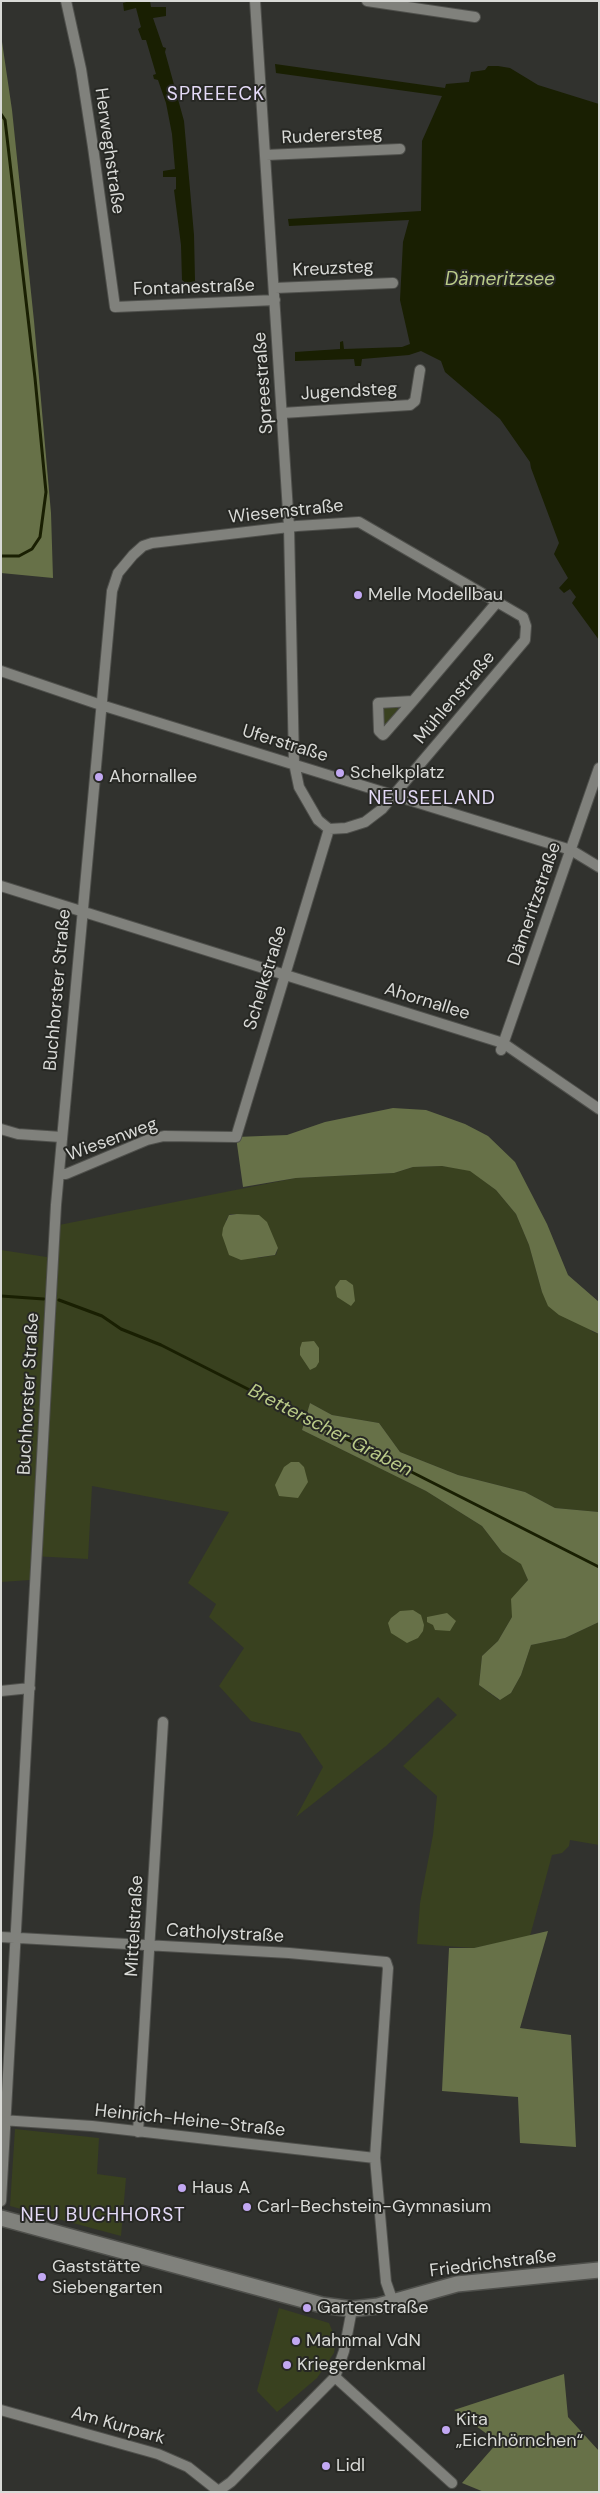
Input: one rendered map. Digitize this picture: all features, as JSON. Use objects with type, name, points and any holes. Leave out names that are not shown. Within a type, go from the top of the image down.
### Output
[{"type":"main road","name":"Friedrichstraße","points":[[1,2218],[322,2305],[352,2309],[393,2302],[457,2284],[599,2270]]},
{"type":"street","name":"Herweghstraße","points":[[66,1],[87,108],[115,307]]},
{"type":"street","name":"Spreestraße","points":[[255,1],[289,527],[294,763]]},
{"type":"street","points":[[368,1],[475,17]]},
{"type":"street","name":"Ruderersteg","points":[[266,155],[400,149]]},
{"type":"street","name":"Kreuzsteg","points":[[274,288],[393,283]]},
{"type":"street","name":"Fontanestraße","points":[[115,307],[275,300]]},
{"type":"street","name":"Jugendsteg","points":[[282,413],[410,405],[416,401],[420,370]]},
{"type":"street","name":"Wiesenstraße","points":[[112,591],[118,573],[143,546],[152,543],[289,527],[359,522],[523,617]]},
{"type":"street","name":"Buchhorster Straße","points":[[1,2201],[58,1174],[112,591]]},
{"type":"street","points":[[414,701],[498,601]]},
{"type":"street","name":"Mühlenstraße","points":[[395,795],[525,640],[526,626],[523,617]]},
{"type":"street","name":"Uferstraße","points":[[1,671],[101,705],[571,850],[599,867]]},
{"type":"street","points":[[294,763],[299,787],[307,805],[318,820],[329,830],[364,822],[382,810],[395,795]]},
{"type":"street","name":"Dämeritzstraße","points":[[502,1046],[599,768]]},
{"type":"street","name":"Schelkstraße","points":[[236,1137],[329,830]]},
{"type":"street","name":"Ahornallee","points":[[1,886],[502,1046],[599,1109]]},
{"type":"street","points":[[1,1129],[18,1134],[61,1137]]},
{"type":"street","name":"Wiesenweg","points":[[58,1174],[68,1174],[147,1140],[164,1136],[236,1137]]},
{"type":"street","points":[[1,1691],[30,1688]]},
{"type":"street","name":"Mittelstraße","points":[[138,2132],[163,1722]]},
{"type":"street","name":"Catholystraße","points":[[1,1937],[297,1954],[386,1962],[388,1968],[375,2158]]},
{"type":"street","name":"Heinrich-Heine-Straße","points":[[4,2120],[138,2132],[375,2158]]},
{"type":"street","points":[[375,2158],[386,2282],[393,2302]]},
{"type":"street","points":[[217,2491],[231,2482],[335,2377],[344,2351],[352,2309]]},
{"type":"street","points":[[335,2377],[452,2482]]},
{"type":"street","name":"Am Kurpark","points":[[1,2410],[158,2454],[188,2467],[217,2491]]},
{"type":"shaded area","points":[[1,35],[12,110],[34,321],[51,513],[53,578],[1,573]]},
{"type":"shaded area","points":[[400,706],[386,725],[384,726],[383,708]]},
{"type":"shaded area","points":[[393,1108],[426,1110],[465,1124],[488,1136],[515,1162],[547,1224],[568,1275],[599,1302],[599,1334],[559,1315],[548,1306],[542,1292],[529,1245],[516,1214],[496,1190],[470,1171],[442,1166],[413,1167],[394,1173],[296,1178],[243,1187],[236,1137],[287,1135],[325,1122]]},
{"type":"shaded area","points":[[442,1166],[470,1170],[496,1190],[516,1214],[529,1245],[542,1292],[593,1332],[599,1334],[599,1512],[555,1508],[525,1492],[458,1475],[400,1452],[379,1423],[332,1415],[310,1403],[302,1430],[426,1491],[482,1526],[502,1552],[521,1563],[528,1580],[517,1593],[512,1604],[512,1617],[498,1641],[482,1656],[479,1685],[499,1700],[511,1693],[521,1675],[531,1645],[565,1638],[599,1622],[599,1845],[570,1840],[569,1846],[562,1853],[552,1855],[530,1936],[474,1948],[417,1944],[420,1903],[433,1835],[437,1796],[403,1766],[457,1715],[438,1697],[386,1746],[296,1817],[323,1767],[300,1733],[251,1721],[219,1686],[244,1648],[209,1617],[216,1604],[188,1583],[229,1512],[92,1486],[88,1559],[32,1556],[30,1580],[1,1582],[1,1250],[53,1258],[59,1225],[296,1178],[394,1173],[413,1167]],"holes":[[[230,1214],[237,1214],[278,1248],[276,1255],[258,1258],[226,1220]]]},
{"type":"shaded area","points":[[229,1215],[259,1215],[267,1222],[278,1248],[275,1255],[241,1260],[229,1255],[222,1235],[223,1228]]},
{"type":"shaded area","points":[[340,1280],[346,1280],[353,1285],[355,1301],[351,1306],[337,1297],[335,1287]]},
{"type":"shaded area","points":[[314,1341],[319,1348],[319,1362],[316,1367],[310,1370],[300,1355],[300,1348],[302,1342]]},
{"type":"shaded area","points":[[310,1403],[332,1415],[379,1423],[400,1452],[458,1475],[525,1492],[555,1508],[599,1512],[599,1622],[565,1638],[531,1645],[521,1675],[511,1693],[500,1700],[479,1685],[482,1656],[498,1641],[512,1617],[511,1599],[528,1580],[521,1564],[502,1552],[482,1526],[426,1491],[302,1430]]},
{"type":"shaded area","points":[[291,1462],[299,1462],[304,1467],[308,1482],[298,1498],[279,1496],[275,1485],[284,1467]]},
{"type":"shaded area","points":[[413,1610],[421,1615],[424,1625],[423,1631],[418,1638],[407,1643],[391,1633],[388,1623],[400,1611]]},
{"type":"shaded area","points":[[447,1613],[456,1621],[450,1631],[435,1630],[433,1625],[427,1622],[427,1617]]},
{"type":"shaded area","points":[[548,1931],[520,2028],[571,2035],[576,2147],[520,2143],[518,2097],[442,2091],[449,1948],[474,1948]]},
{"type":"shaded area","points":[[15,2129],[99,2138],[97,2174],[126,2178],[121,2236],[10,2206]]},
{"type":"shaded area","points":[[279,2308],[329,2323],[336,2340],[334,2353],[317,2378],[277,2412],[257,2391]]},
{"type":"shaded area","points":[[564,2374],[568,2417],[599,2451],[599,2492],[484,2492],[462,2483],[498,2442],[454,2410]]},
{"type":"water","points":[[150,1],[151,7],[166,7],[166,16],[153,18],[163,47],[166,48],[165,52],[184,121],[194,235],[195,281],[186,283],[182,280],[181,245],[174,190],[176,189],[176,177],[163,177],[163,171],[175,169],[172,134],[166,103],[158,80],[154,79],[153,75],[156,74],[146,40],[142,40],[138,29],[141,27],[136,8],[124,11],[123,3]]},
{"type":"water","name":"Dämeritzsee","points":[[275,64],[445,88],[446,84],[469,82],[471,72],[485,70],[488,66],[498,66],[510,68],[538,85],[599,104],[599,640],[572,603],[576,597],[570,589],[564,593],[559,588],[568,578],[554,554],[559,543],[530,462],[500,419],[445,372],[441,361],[421,351],[409,355],[362,359],[361,366],[355,366],[354,359],[295,361],[295,352],[340,349],[340,342],[343,341],[344,349],[402,347],[410,344],[400,300],[403,242],[409,220],[289,226],[288,219],[421,211],[422,141],[442,96],[276,73]]},
{"type":"waterway","points":[[1,114],[5,120],[35,378],[46,492],[40,537],[32,549],[19,556],[1,556]]},
{"type":"waterway","name":"Bretterscher Graben","points":[[1,1296],[44,1299]]},
{"type":"waterway","name":"Bretterscher Graben","points":[[59,1300],[102,1316],[121,1329],[161,1345],[599,1567]]},
{"type":"place","name":"Melle Modellbau","points":[[358,595]]},
{"type":"place","name":"Schelkplatz","points":[[340,773]]},
{"type":"place","name":"Ahornallee","points":[[99,777]]},
{"type":"place","name":"Haus A","points":[[182,2188]]},
{"type":"place","name":"Carl-Bechstein-Gymnasium","points":[[247,2207]]},
{"type":"place","name":"Gaststätte Siebengarten","points":[[42,2277]]},
{"type":"place","name":"Gartenstraße","points":[[307,2308]]},
{"type":"place","name":"Mahnmal VdN","points":[[296,2341]]},
{"type":"place","name":"Kriegerdenkmal","points":[[287,2365]]},
{"type":"place","name":"Kita „Eichhörnchen“","points":[[446,2430]]},
{"type":"place","name":"Lidl","points":[[326,2466]]},
{"type":"district","name":"SPREEECK","points":[[216,95]]},
{"type":"district","name":"NEUSEELAND","points":[[432,799]]},
{"type":"district","name":"NEU BUCHHORST","points":[[103,2216]]}]
